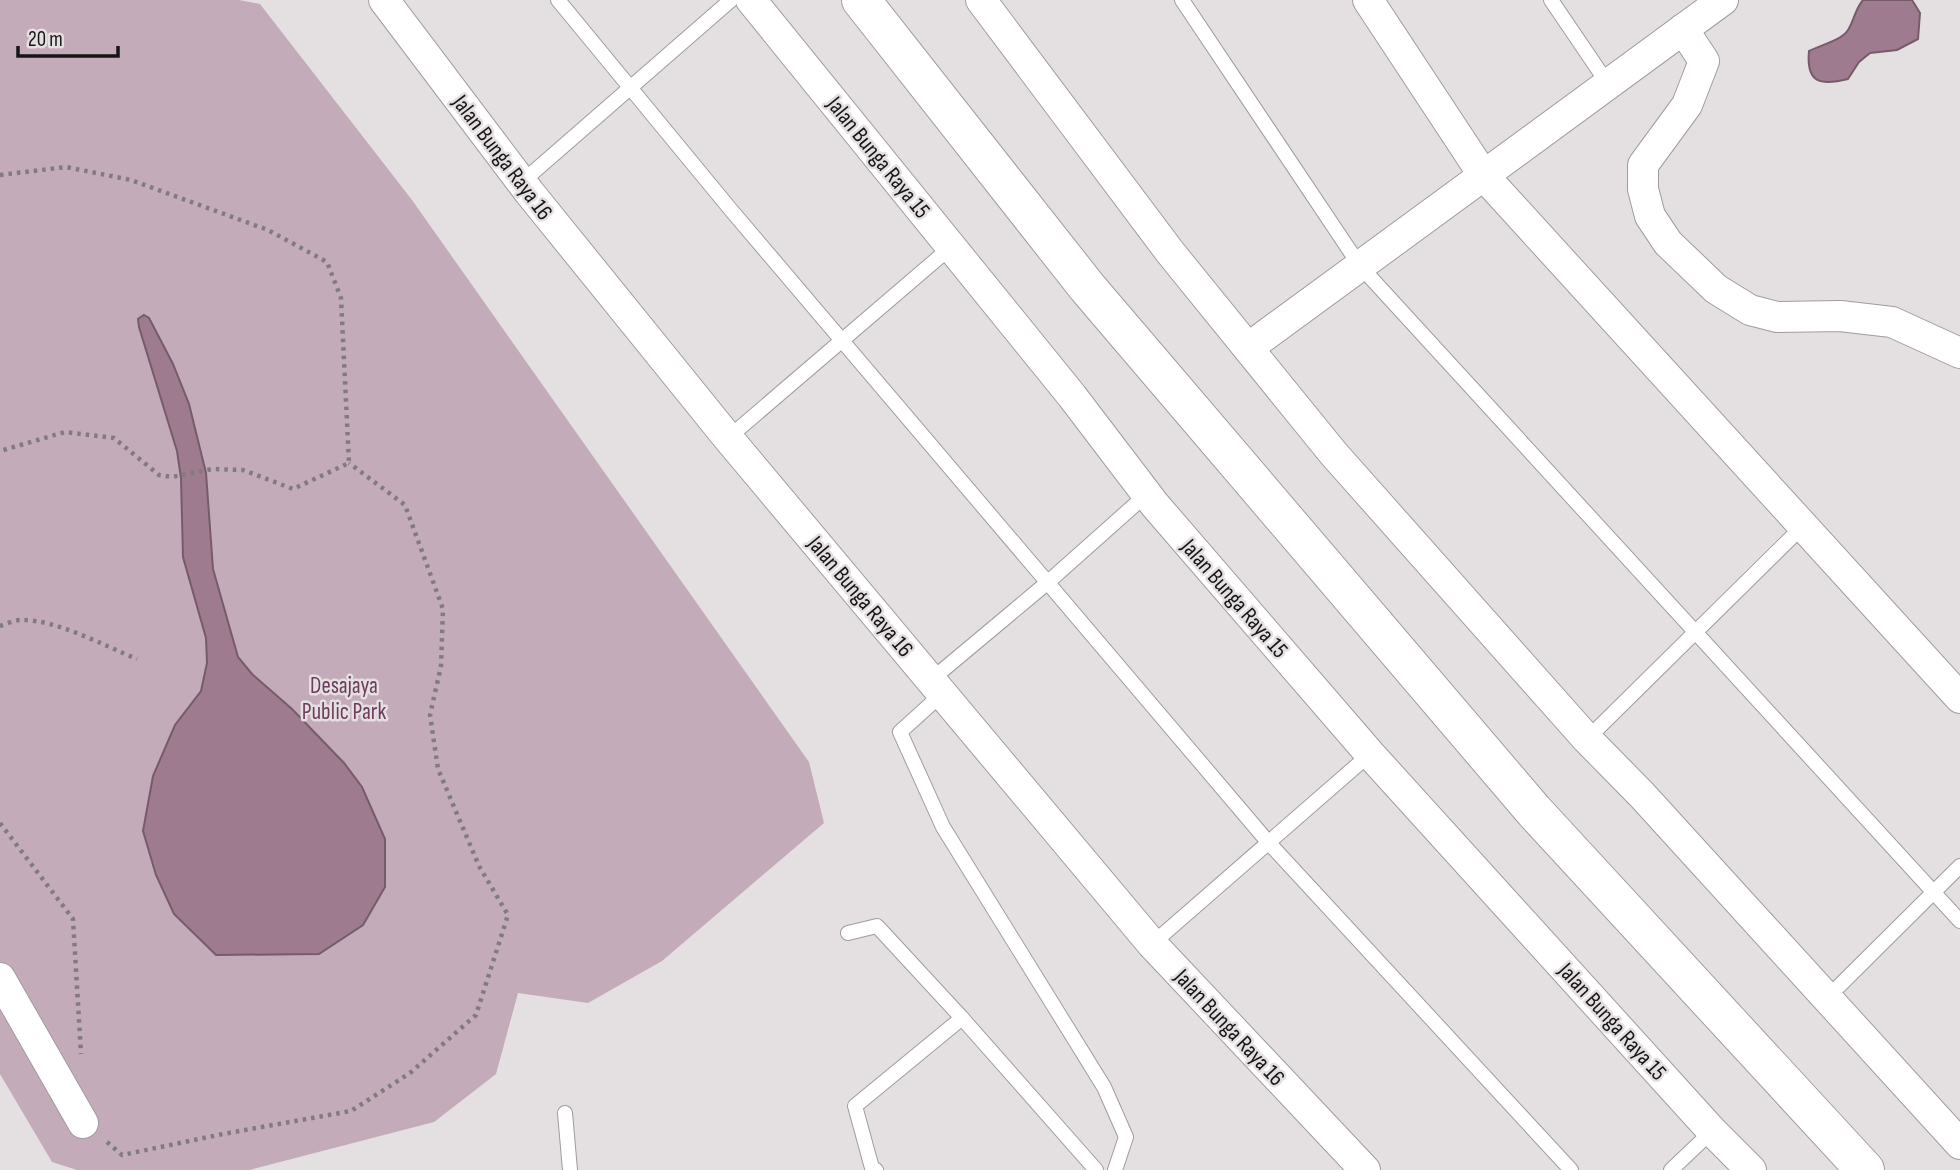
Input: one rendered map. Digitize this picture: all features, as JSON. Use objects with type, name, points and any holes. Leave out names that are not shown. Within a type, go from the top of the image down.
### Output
[{"type":"street","name":"Jalan Bunga Raya 16","points":[[384,0],[522,183],[728,438],[1152,944],[1365,1170]]},
{"type":"street","name":"Jalan Bunga Raya 15","points":[[751,0],[1072,396],[1147,494],[1370,754],[1712,1131],[1751,1170]]},
{"type":"street","points":[[861,0],[1087,287],[1534,811],[1865,1170]]},
{"type":"street","points":[[981,0],[1170,251],[1333,453],[1587,739],[1642,795],[1960,1144]]},
{"type":"street","points":[[1368,0],[1484,176],[1960,698]]},
{"type":"street","points":[[1248,348],[1723,0]]},
{"type":"street","points":[[1683,29],[1704,61],[1686,105],[1643,165],[1643,189],[1650,216],[1668,243],[1716,289],[1750,310],[1777,317],[1840,316],[1892,322],[1960,353]]},
{"type":"street","points":[[0,978],[83,1123]]},
{"type":"lane","points":[[558,0],[842,342],[1268,842],[1571,1170]]},
{"type":"lane","points":[[522,183],[731,0]]},
{"type":"lane","points":[[1182,0],[1360,266],[1960,921]]},
{"type":"lane","points":[[1550,0],[1608,84]]},
{"type":"lane","points":[[728,438],[951,247]]},
{"type":"lane","points":[[1115,1170],[1126,1137],[1104,1087],[943,827],[900,732],[937,687],[1047,583],[1147,494]]},
{"type":"lane","points":[[1587,739],[1802,527]]},
{"type":"lane","points":[[1152,944],[1370,754]]},
{"type":"lane","points":[[1826,999],[1960,866]]},
{"type":"lane","points":[[848,933],[877,926],[1096,1170]]},
{"type":"lane","points":[[876,1170],[872,1168],[855,1107],[962,1018]]},
{"type":"lane","points":[[565,1112],[570,1170]]},
{"type":"lane","points":[[1671,1170],[1712,1131]]},
{"type":"path","points":[[0,175],[66,167],[131,180],[268,230],[327,262],[341,298],[349,463]]},
{"type":"path","points":[[0,451],[65,432],[114,438],[159,475],[172,477],[212,469],[243,470],[293,489],[349,463]]},
{"type":"path","points":[[83,1123],[122,1155],[246,1129],[351,1111],[410,1073],[476,1015],[508,915],[479,866],[438,769],[430,715],[441,666],[443,609],[405,505],[349,463]]},
{"type":"path","points":[[0,626],[19,619],[42,623],[71,631],[137,659]]},
{"type":"path","points":[[0,823],[73,919],[81,1058]]},
{"type":"green space","name":"Desajaya Public Park","points":[[0,0],[239,0],[260,4],[412,200],[809,762],[824,823],[662,961],[588,1003],[518,993],[496,1074],[434,1122],[249,1170],[77,1170],[52,1162],[0,1074]]},
{"type":"shaded area","points":[[1863,0],[1912,0],[1920,13],[1918,39],[1897,50],[1870,53],[1859,62],[1848,79],[1830,82],[1817,80],[1810,70],[1809,51],[1845,34]]},
{"type":"shaded area","points":[[144,315],[149,318],[173,364],[189,404],[206,473],[213,569],[238,657],[252,674],[292,709],[344,763],[362,787],[385,839],[385,887],[363,925],[319,954],[216,955],[174,914],[156,875],[143,831],[153,776],[175,725],[201,691],[207,663],[206,638],[183,557],[181,478],[177,451],[139,327],[138,319]]}]
